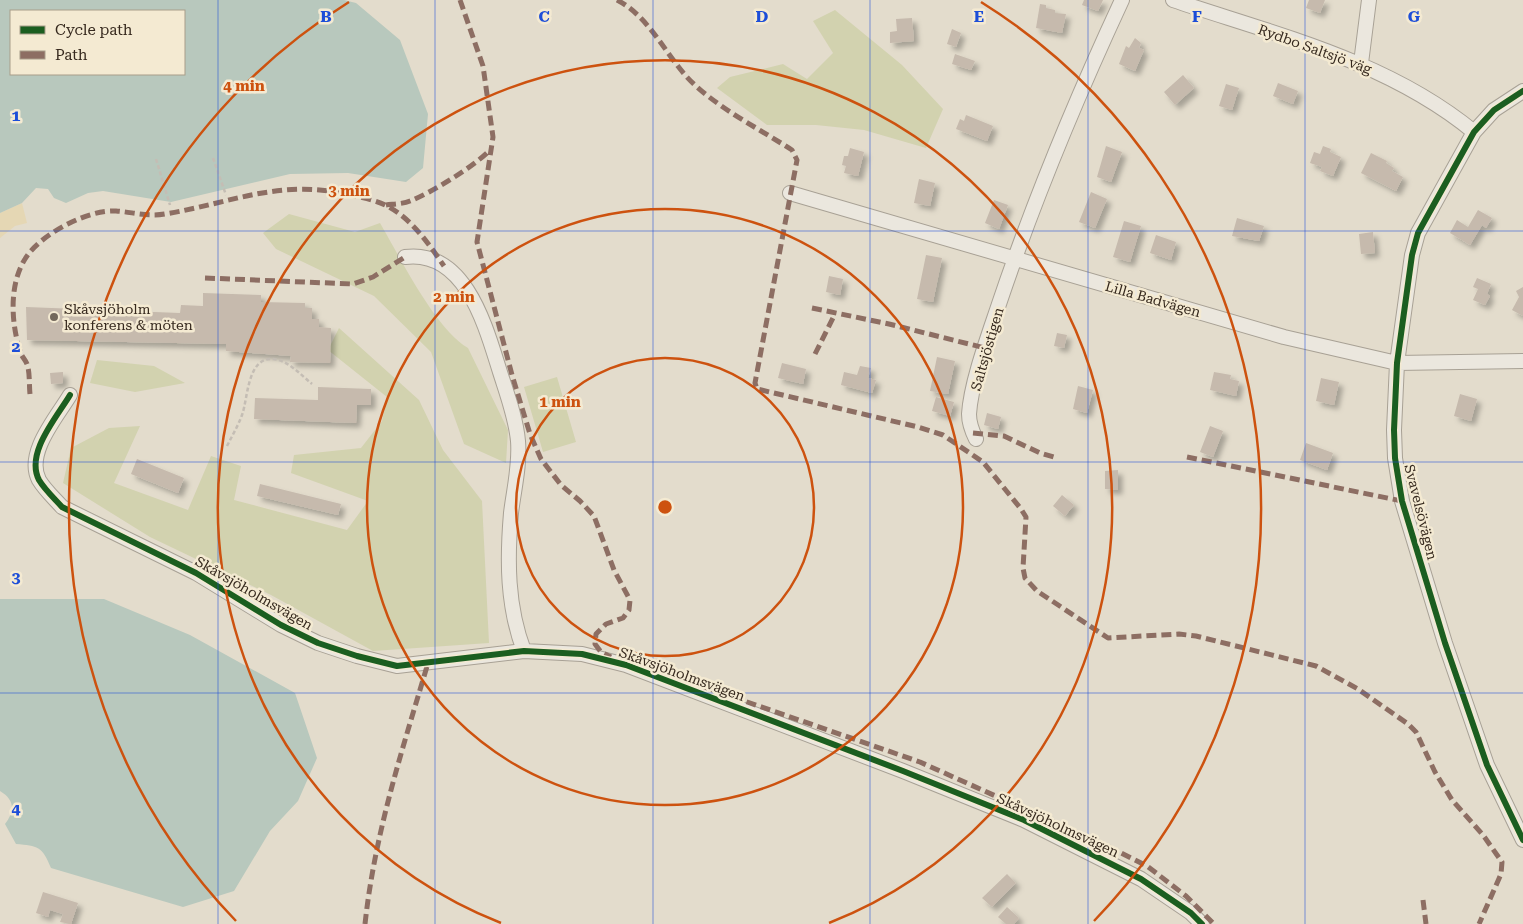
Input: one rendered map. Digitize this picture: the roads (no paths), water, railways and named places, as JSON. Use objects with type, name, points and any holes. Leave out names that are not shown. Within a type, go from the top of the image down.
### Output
[{"type":"street","points":[[1014,259],[1081,88],[1122,0]]},
{"type":"street","name":"Rydbo Saltsjö väg","points":[[1173,0],[1361,64],[1414,89],[1474,132]]},
{"type":"street","points":[[1361,64],[1369,0]]},
{"type":"street","name":"Svavelsövägen","points":[[1523,91],[1494,110],[1474,132],[1431,206],[1414,247],[1397,362],[1394,430],[1395,458],[1402,501],[1474,734],[1510,816],[1523,840]]},
{"type":"street","name":"Lilla Badvägen","points":[[790,193],[1284,337],[1397,362],[1523,361]]},
{"type":"street","points":[[405,257],[422,257],[444,266],[468,292],[482,319],[511,408],[517,430],[519,461],[511,512],[509,593],[516,629],[524,651]]},
{"type":"street","name":"Saltsjöstigen","points":[[976,439],[970,426],[971,404],[985,348],[1014,259]]},
{"type":"street","name":"Skåvsjöholmsvägen","points":[[70,395],[38,450],[38,478],[47,491],[62,507],[77,516],[196,573],[281,625],[311,639],[357,656],[396,666],[524,651],[582,654],[626,665],[904,771],[1024,820],[1141,879],[1191,913],[1202,924]]},
{"type":"place","name":"Skåvsjöholm konferens & möten","points":[[54,317]]}]
